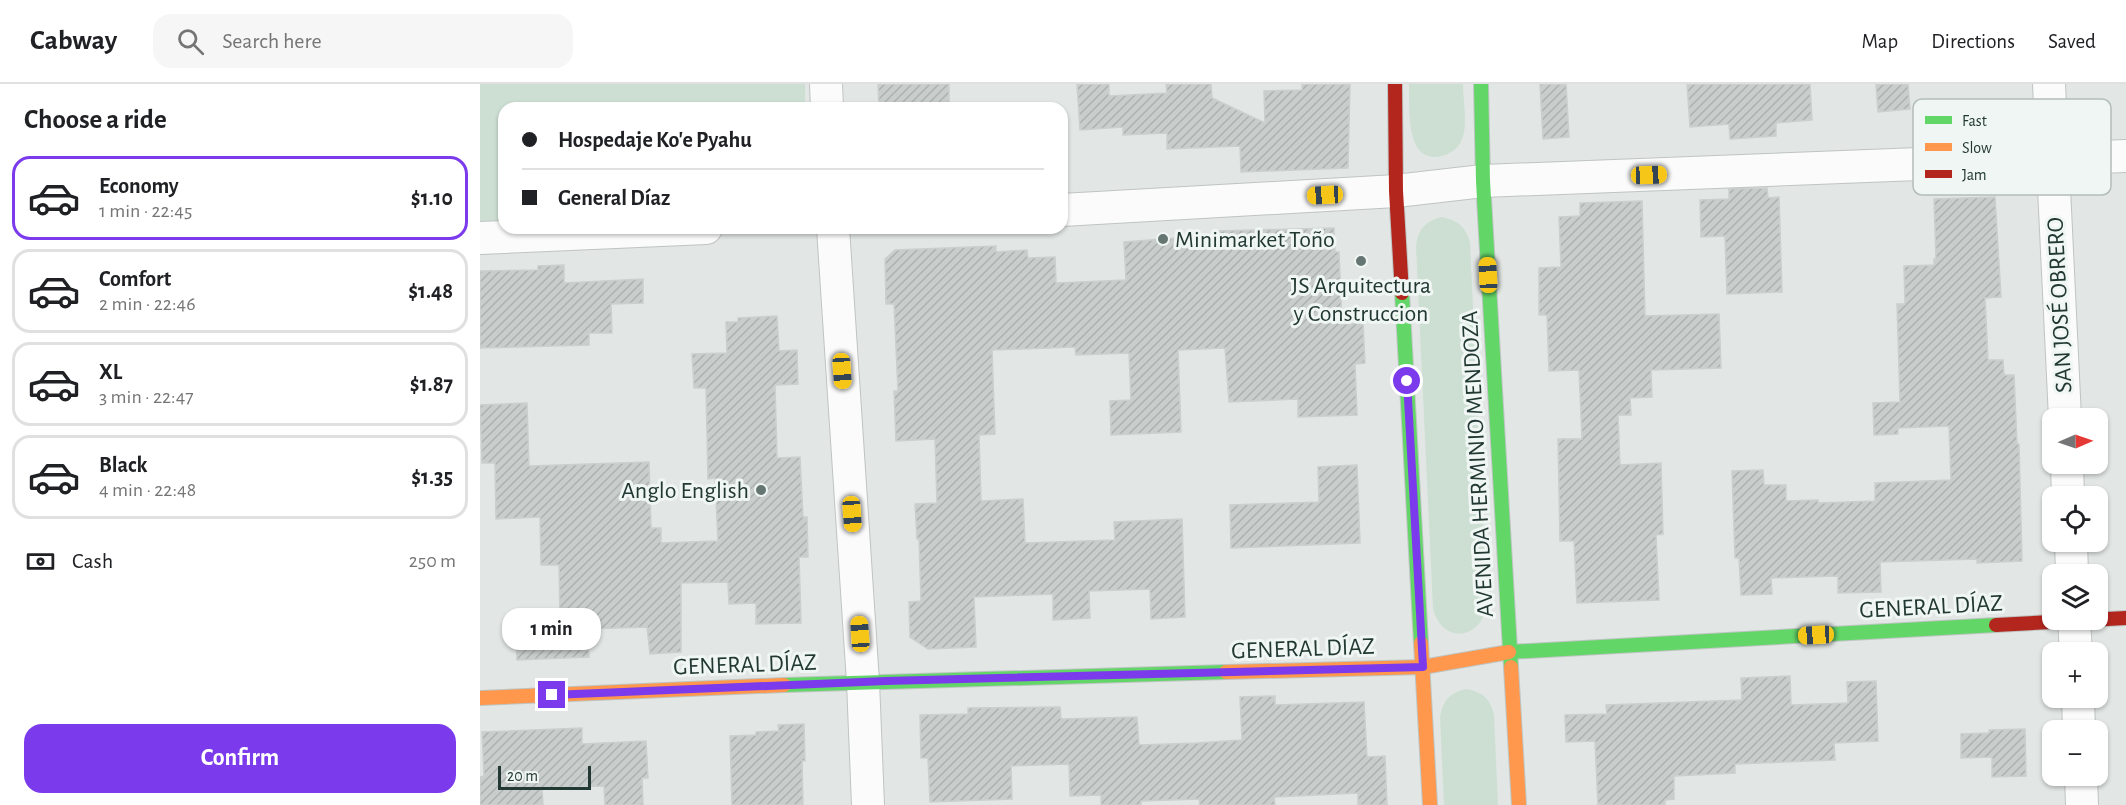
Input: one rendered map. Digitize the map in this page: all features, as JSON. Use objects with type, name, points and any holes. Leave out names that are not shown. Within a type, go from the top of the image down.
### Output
[{"type":"street","points":[[826,84],[827,102]]},
{"type":"street","points":[[1395,84],[1396,191],[1430,805]]},
{"type":"street","name":"AVENIDA HERMINIO MENDOZA","points":[[1481,84],[1483,181],[1519,805]]},
{"type":"street","name":"SAN JOSÉ OBRERO","points":[[2049,84],[2050,99]]},
{"type":"street","points":[[2111,157],[2126,156]]},
{"type":"street","points":[[1068,210],[1396,191],[1483,181],[1913,164]]},
{"type":"street","name":"SAN JOSÉ OBRERO","points":[[2054,195],[2064,408]]},
{"type":"street","points":[[480,238],[570,234]]},
{"type":"street","points":[[832,234],[863,682],[868,805]]},
{"type":"street","name":"GENERAL DÍAZ","points":[[2108,619],[2126,618]]},
{"type":"street","name":"GENERAL DÍAZ","points":[[480,698],[863,682],[1423,667],[1511,652],[2042,622]]},
{"type":"street","points":[[2081,786],[2082,805]]},
{"type":"green space","points":[[480,84],[805,84],[805,102],[498,102],[498,224],[480,225]]},
{"type":"green space","points":[[1409,84],[1463,84],[1464,134],[1459,145],[1451,152],[1442,156],[1430,156],[1421,152],[1415,143],[1410,119]]},
{"type":"green space","points":[[1441,217],[1460,225],[1470,243],[1487,605],[1477,626],[1461,634],[1444,628],[1437,620],[1433,608],[1416,246],[1418,235],[1423,227]]},
{"type":"green space","points":[[1466,689],[1485,697],[1494,715],[1498,805],[1444,805],[1440,717],[1448,698]]},
{"type":"building","points":[[878,84],[949,84],[949,102],[879,102]]},
{"type":"building","points":[[1077,84],[1109,84],[1109,96],[1167,93],[1166,84],[1211,84],[1212,98],[1265,123],[1264,91],[1302,90],[1302,84],[1350,84],[1348,168],[1241,172],[1240,146],[1167,149],[1167,133],[1123,135],[1123,127],[1080,130]]},
{"type":"building","points":[[1540,84],[1566,84],[1569,137],[1543,139]]},
{"type":"building","points":[[1687,84],[1810,84],[1812,120],[1776,123],[1776,136],[1730,139],[1729,124],[1690,127]]},
{"type":"building","points":[[1876,84],[1908,84],[1910,109],[1878,112]]},
{"type":"building","points":[[1767,188],[1768,198],[1779,197],[1782,292],[1727,294],[1725,236],[1701,237],[1700,200],[1729,199],[1729,189]]},
{"type":"building","points":[[1995,197],[2001,297],[1985,298],[1988,360],[2003,360],[2004,375],[2014,375],[2017,444],[2019,444],[2022,561],[1977,563],[1977,559],[1880,562],[1881,592],[1838,593],[1838,576],[1771,578],[1772,594],[1741,595],[1739,558],[1735,558],[1732,471],[1763,470],[1764,485],[1786,485],[1786,501],[1818,500],[1818,503],[1875,501],[1875,483],[1951,480],[1949,426],[1898,428],[1898,434],[1874,435],[1873,403],[1900,402],[1897,304],[1905,304],[1904,266],[1934,265],[1934,259],[1936,259],[1934,199]]},
{"type":"building","points":[[1642,201],[1645,316],[1719,314],[1721,368],[1651,370],[1652,397],[1630,398],[1631,415],[1618,415],[1620,465],[1661,463],[1663,534],[1656,535],[1659,600],[1577,603],[1574,541],[1560,541],[1558,439],[1582,439],[1579,370],[1549,371],[1547,315],[1539,315],[1539,268],[1561,267],[1559,217],[1580,216],[1580,203]]},
{"type":"building","points":[[1334,228],[1335,252],[1339,252],[1342,324],[1363,323],[1365,363],[1355,364],[1357,415],[1298,417],[1298,399],[1229,402],[1225,348],[1178,350],[1181,432],[1111,435],[1110,401],[1131,400],[1129,353],[1076,355],[1075,347],[992,350],[995,434],[979,435],[981,501],[1023,499],[1025,543],[1115,540],[1114,522],[1182,519],[1185,617],[1151,619],[1150,589],[1089,591],[1090,618],[1053,620],[1053,594],[974,597],[976,647],[928,649],[910,637],[909,602],[921,601],[919,539],[917,539],[915,504],[937,503],[935,439],[896,441],[894,391],[898,391],[894,304],[886,304],[885,259],[895,250],[996,246],[996,252],[1027,250],[1028,258],[1055,257],[1056,283],[1126,280],[1124,242],[1217,235],[1217,231]]},
{"type":"building","points":[[564,265],[564,283],[643,279],[643,303],[611,304],[612,333],[589,333],[589,345],[480,348],[480,271],[538,270],[538,266]]},
{"type":"building","points":[[777,316],[779,351],[797,350],[798,384],[775,385],[777,458],[800,457],[803,517],[807,517],[808,557],[799,557],[801,623],[756,624],[756,603],[729,604],[728,582],[681,583],[681,652],[650,654],[647,627],[587,629],[589,657],[517,660],[515,618],[560,616],[559,565],[541,565],[540,517],[496,519],[495,463],[482,463],[480,405],[527,403],[529,466],[649,462],[651,528],[661,528],[661,543],[718,541],[715,478],[708,479],[706,388],[694,388],[692,354],[727,353],[726,322],[738,322],[738,318]]},
{"type":"building","points":[[1357,465],[1360,543],[1231,548],[1230,505],[1319,502],[1318,467]]},
{"type":"building","points":[[1790,676],[1791,705],[1848,703],[1847,682],[1876,681],[1878,741],[1834,743],[1835,760],[1735,764],[1735,773],[1674,776],[1674,799],[1665,800],[1665,805],[1598,805],[1595,741],[1566,742],[1565,715],[1607,714],[1606,705],[1742,700],[1741,678]]},
{"type":"building","points":[[1275,696],[1275,705],[1364,702],[1367,757],[1385,756],[1387,805],[1358,805],[1358,793],[1274,797],[1275,805],[1200,805],[1199,799],[1141,801],[1141,805],[1101,805],[1101,795],[1070,796],[1069,764],[1011,766],[1012,799],[930,802],[928,758],[921,758],[920,715],[968,714],[968,708],[1060,707],[1061,719],[1137,717],[1139,745],[1197,743],[1242,740],[1240,697]]},
{"type":"building","points":[[804,724],[803,805],[732,805],[730,736],[779,731],[778,725]]},
{"type":"building","points":[[582,728],[582,744],[646,741],[648,778],[642,778],[643,805],[605,805],[604,786],[542,788],[543,805],[480,805],[480,777],[484,776],[482,732]]},
{"type":"building","points":[[2025,729],[2026,776],[1992,777],[1992,757],[1961,758],[1961,734],[1989,733],[1989,730]]},
{"type":"traffic: fast","points":[[1481,84],[1483,181],[1511,667]]},
{"type":"traffic: fast","points":[[1402,293],[1421,643]]},
{"type":"traffic: fast","points":[[1509,652],[1996,625]]},
{"type":"traffic: fast","points":[[784,685],[1226,672]]},
{"type":"traffic: slow","points":[[1421,643],[1430,805]]},
{"type":"traffic: slow","points":[[1226,672],[1423,667],[1509,652]]},
{"type":"traffic: slow","points":[[1511,667],[1519,805]]},
{"type":"traffic: slow","points":[[480,698],[784,685]]},
{"type":"traffic: jam","points":[[1395,84],[1396,191],[1402,293]]},
{"type":"traffic: jam","points":[[1996,625],[2126,618]]},
{"type":"place","name":"Minimarket Toño","points":[[1163,239]]},
{"type":"place","name":"JS Arquitectura y Construccion","points":[[1361,261]]},
{"type":"place","name":"Anglo English","points":[[761,490]]},
{"type":"route","points":[[552,695],[886,681],[1423,667],[1407,381]]}]
